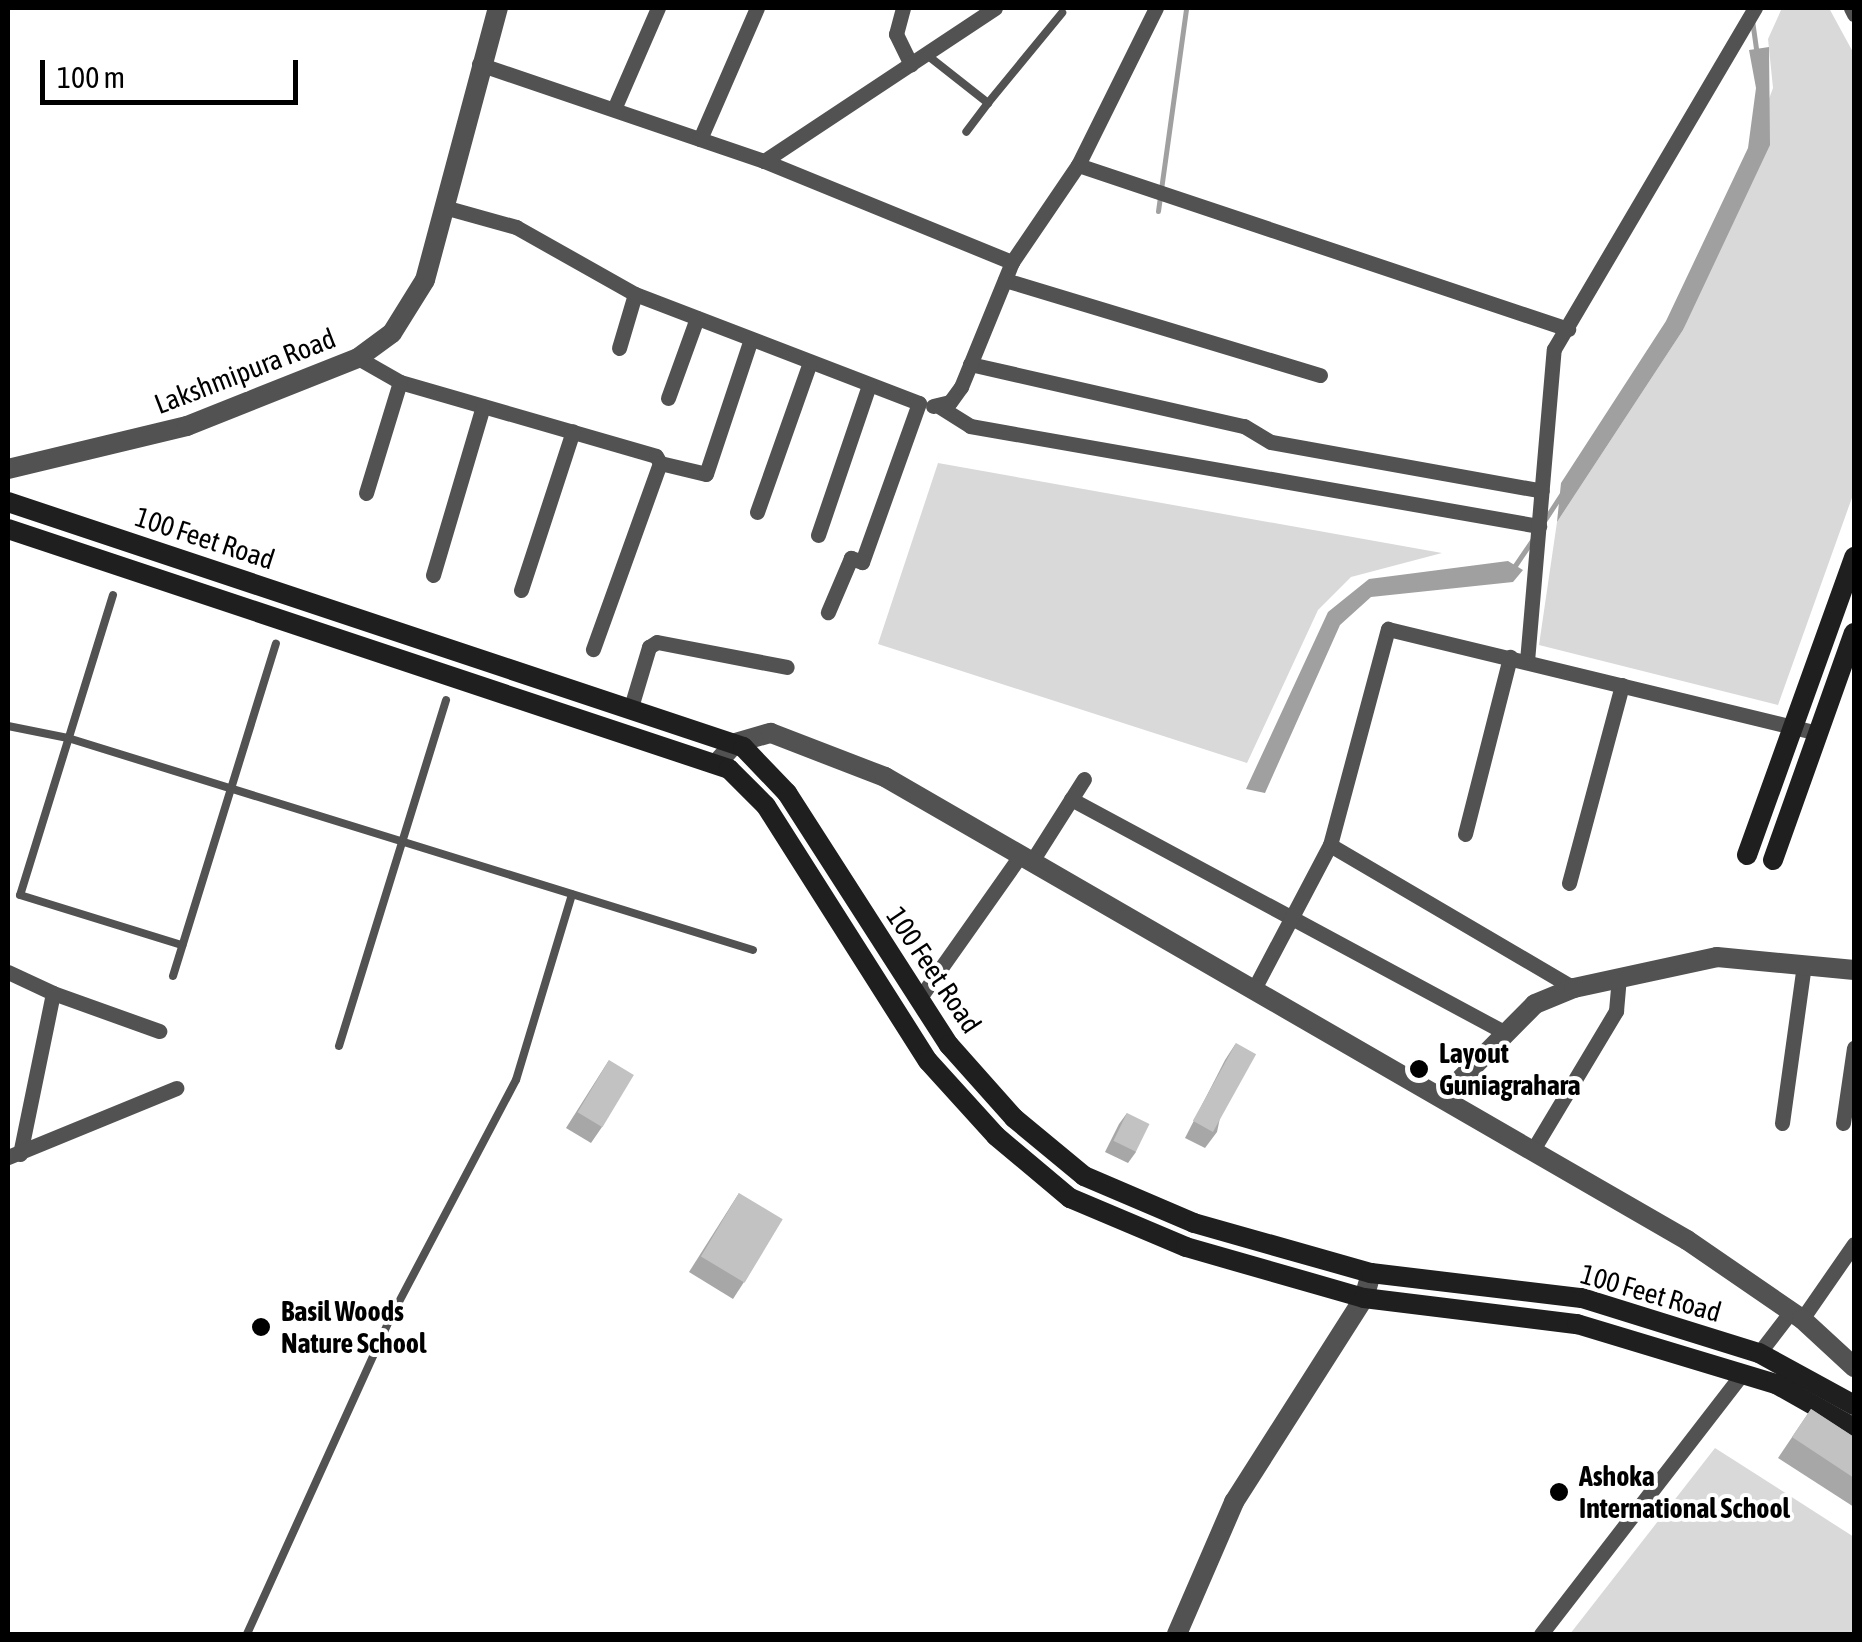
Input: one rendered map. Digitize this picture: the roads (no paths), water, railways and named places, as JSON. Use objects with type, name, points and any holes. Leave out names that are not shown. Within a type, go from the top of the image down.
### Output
[{"type":"main road","name":"100 Feet Road","points":[[8,502],[736,743],[778,779],[949,1045],[1014,1118],[1084,1176],[1194,1223],[1371,1273],[1582,1298],[1759,1353],[1854,1405]]},
{"type":"main road","name":"100 Feet Road","points":[[8,528],[718,762],[766,806],[928,1060],[996,1136],[1070,1198],[1186,1247],[1364,1298],[1577,1324],[1776,1384],[1854,1428]]},
{"type":"main road","points":[[1747,855],[1854,557]]},
{"type":"main road","points":[[1773,860],[1854,633]]},
{"type":"street","name":"Lakshmipura Road","points":[[8,469],[186,426],[358,358],[410,312],[444,207],[479,64],[498,8]]},
{"type":"street","points":[[614,110],[658,8]]},
{"type":"street","points":[[700,139],[757,8]]},
{"type":"street","points":[[903,8],[896,34],[911,65]]},
{"type":"street","points":[[764,161],[996,8]]},
{"type":"street","points":[[940,406],[961,388],[1012,262],[1078,165],[1156,8]]},
{"type":"street","points":[[1527,661],[1554,349],[1755,8]]},
{"type":"street","points":[[1851,8],[1854,14]]},
{"type":"street","points":[[479,64],[764,161],[1012,262]]},
{"type":"street","points":[[1078,165],[1568,329]]},
{"type":"street","points":[[444,207],[516,227],[635,294],[868,385],[940,406],[970,426],[1539,526]]},
{"type":"street","points":[[1005,280],[1320,375]]},
{"type":"street","points":[[620,348],[635,294]]},
{"type":"street","points":[[668,398],[697,318]]},
{"type":"street","points":[[358,358],[400,382],[651,452],[660,462],[706,474],[750,339]]},
{"type":"street","points":[[757,512],[810,362]]},
{"type":"street","points":[[970,364],[1244,426],[1271,442],[1541,497]]},
{"type":"street","points":[[366,492],[400,382]]},
{"type":"street","points":[[818,535],[868,385]]},
{"type":"street","points":[[828,612],[851,558],[862,562],[919,403]]},
{"type":"street","points":[[432,575],[483,406]]},
{"type":"street","points":[[521,590],[572,431]]},
{"type":"street","points":[[593,649],[660,462]]},
{"type":"street","points":[[1255,988],[1330,845],[1382,635],[1398,627],[1818,734]]},
{"type":"street","points":[[631,707],[650,647],[657,642],[787,667]]},
{"type":"street","points":[[1465,834],[1510,657]]},
{"type":"street","points":[[1568,883],[1622,684]]},
{"type":"street","points":[[718,762],[736,743],[771,733],[885,777],[1444,1096],[1687,1240],[1796,1316],[1854,1367]]},
{"type":"street","points":[[919,1000],[1084,779]]},
{"type":"street","points":[[1072,799],[1291,914],[1504,1033]]},
{"type":"street","points":[[1330,845],[1574,988]]},
{"type":"street","points":[[1444,1096],[1535,1004],[1574,988],[1716,957],[1854,970]]},
{"type":"street","points":[[1782,1123],[1804,965]]},
{"type":"street","points":[[8,972],[52,993],[158,1030]]},
{"type":"street","points":[[1534,1148],[1616,1010],[1619,976]]},
{"type":"street","points":[[14,1155],[52,993]]},
{"type":"street","points":[[1842,1123],[1854,1048]]},
{"type":"street","points":[[14,1155],[176,1088]]},
{"type":"street","points":[[1759,1353],[1796,1316],[1854,1244]]},
{"type":"street","points":[[1177,1634],[1250,1473],[1364,1298],[1371,1273]]},
{"type":"street","points":[[1541,1634],[1742,1374]]},
{"type":"lane","points":[[966,132],[1062,13]]},
{"type":"lane","points":[[927,54],[988,103]]},
{"type":"lane","points":[[113,595],[20,895],[182,945]]},
{"type":"lane","points":[[172,976],[276,644]]},
{"type":"lane","points":[[338,1046],[446,700]]},
{"type":"lane","points":[[8,726],[68,738],[753,950]]},
{"type":"lane","points":[[247,1634],[390,1317],[516,1080],[572,894]]},
{"type":"waterway","points":[[1158,211],[1186,8]]},
{"type":"waterway","points":[[1752,20],[1757,54]]},
{"type":"waterway","points":[[1544,521],[1562,493]]},
{"type":"waterway","points":[[1514,567],[1533,539]]},
{"type":"place","name":"Layout Guniagrahara","points":[[1419,1069]]},
{"type":"place","name":"Basil Woods Nature School","points":[[261,1327]]},
{"type":"place","name":"Ashoka International School","points":[[1559,1492]]}]
